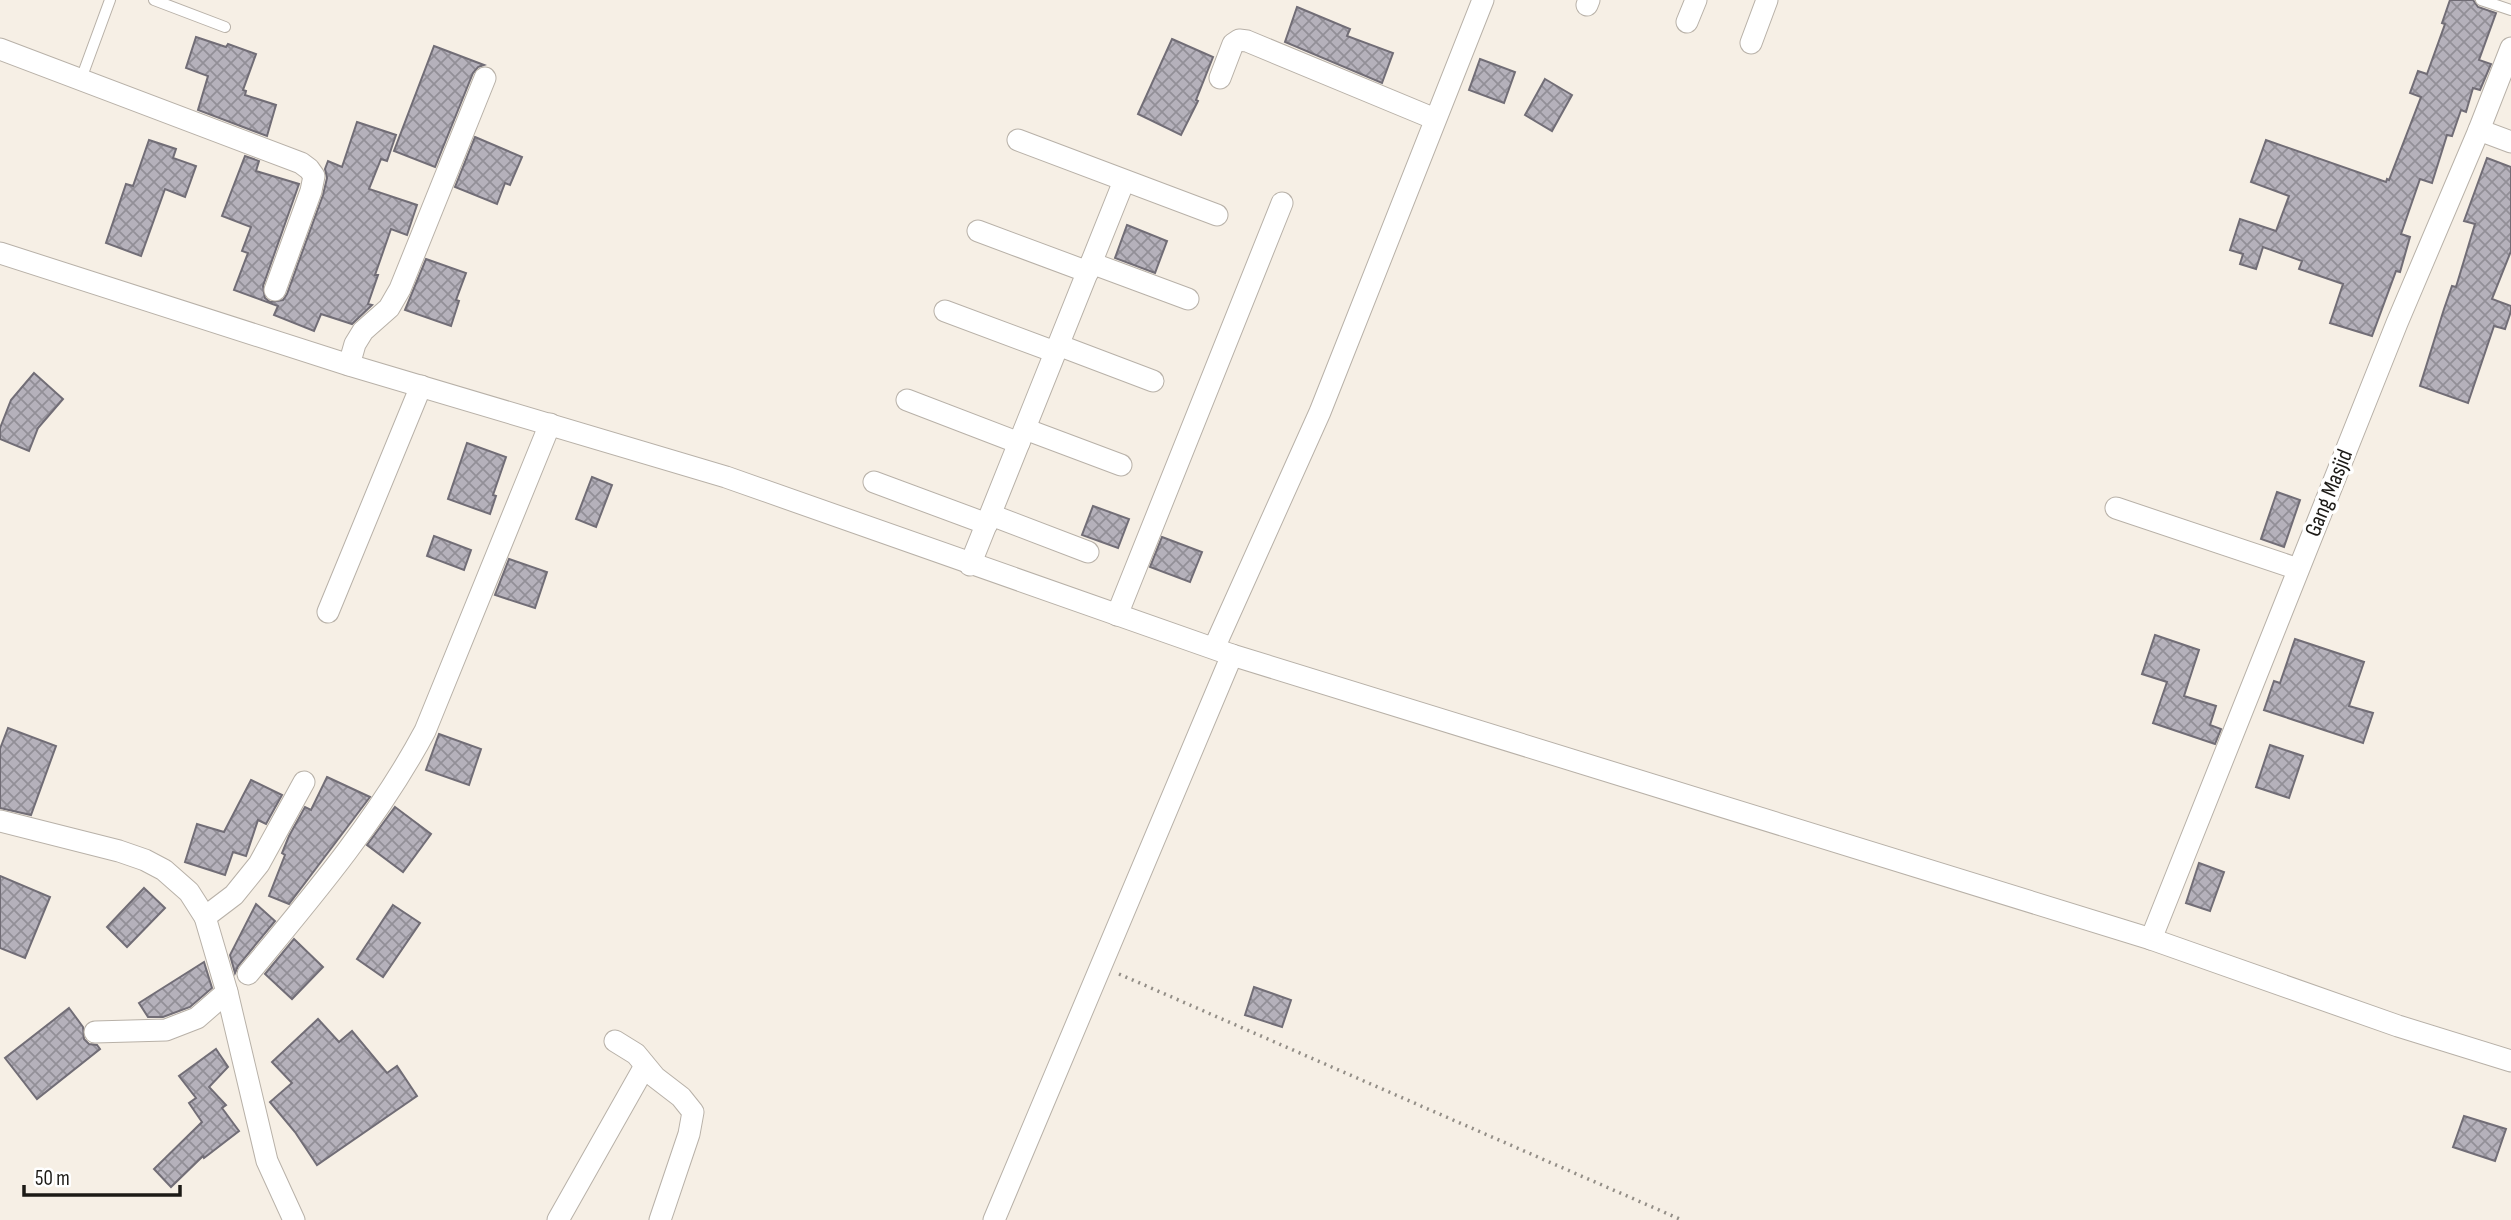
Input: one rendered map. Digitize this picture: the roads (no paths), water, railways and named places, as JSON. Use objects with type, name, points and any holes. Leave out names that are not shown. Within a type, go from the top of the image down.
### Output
[{"type":"street","points":[[994,1220],[1101,967],[1223,652],[1483,0]]},
{"type":"street","points":[[1687,22],[1696,0]]},
{"type":"street","points":[[1751,43],[1767,0]]},
{"type":"street","points":[[1220,78],[1233,44],[1239,40],[1247,41],[1435,119]]},
{"type":"street","name":"Gang Masjid","points":[[2152,936],[2397,323],[2511,48]]},
{"type":"street","points":[[0,49],[301,163],[309,169],[314,176],[311,191],[275,290]]},
{"type":"street","points":[[349,365],[355,344],[363,331],[389,308],[400,289],[485,78]]},
{"type":"street","points":[[2479,130],[2511,142]]},
{"type":"street","points":[[1018,140],[1217,215]]},
{"type":"street","points":[[971,565],[1124,181]]},
{"type":"street","points":[[1117,615],[1282,203]]},
{"type":"street","points":[[978,231],[1188,299]]},
{"type":"street","points":[[0,253],[349,365],[726,478],[1223,652],[2152,936],[2398,1026],[2511,1061]]},
{"type":"street","points":[[945,311],[1153,381]]},
{"type":"street","points":[[328,612],[421,386]]},
{"type":"street","points":[[907,400],[1121,465]]},
{"type":"street","points":[[248,974],[387,797],[409,762],[425,732],[550,424]]},
{"type":"street","points":[[874,482],[1088,552]]},
{"type":"street","points":[[2116,508],[2298,569]]},
{"type":"street","points":[[205,917],[234,895],[259,864],[304,782]]},
{"type":"street","points":[[0,821],[145,860],[177,880],[189,892],[205,917],[227,992],[267,1161],[294,1220]]},
{"type":"street","points":[[95,1032],[166,1030],[197,1018],[227,992]]},
{"type":"street","points":[[615,1041],[636,1054],[693,1112],[689,1134],[660,1220]]},
{"type":"street","points":[[558,1220],[645,1066]]},
{"type":"lane","points":[[81,79],[110,0]]},
{"type":"lane","points":[[154,0],[225,27]]},
{"type":"lane","points":[[2481,0],[2511,10]]}]
